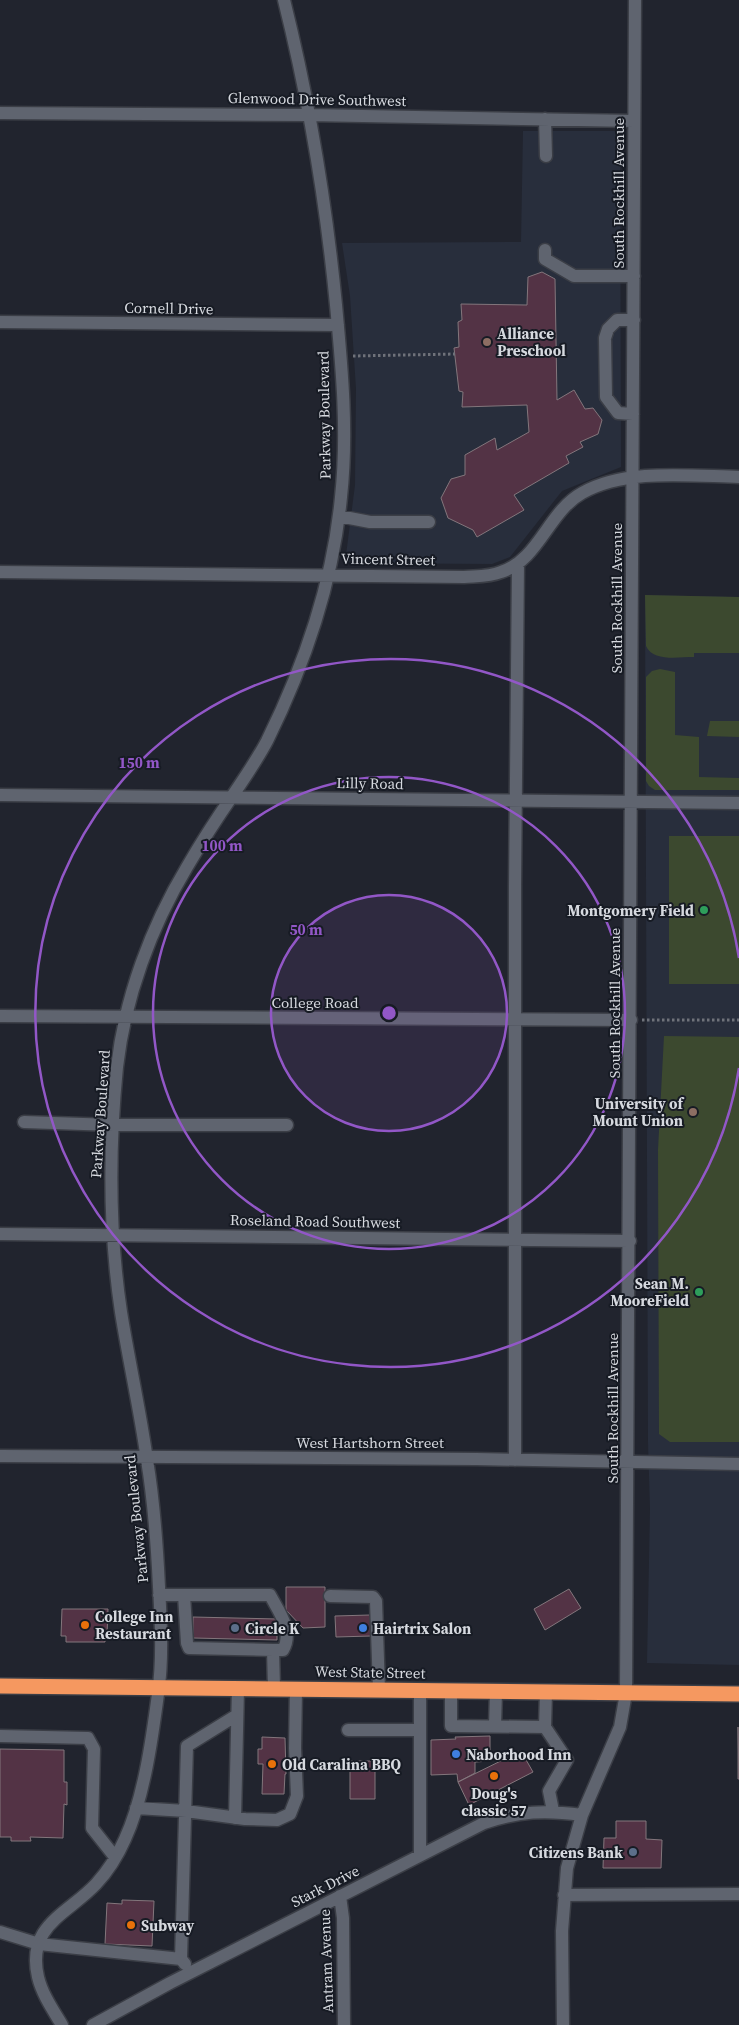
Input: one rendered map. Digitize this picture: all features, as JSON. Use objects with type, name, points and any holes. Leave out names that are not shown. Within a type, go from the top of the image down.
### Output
[{"type":"highway","name":"West State Street","points":[[0,1686],[739,1694]]},
{"type":"street","name":"Parkway Boulevard","points":[[62,2025],[39,1981],[37,1956],[39,1944],[44,1932],[55,1918],[91,1889],[116,1857],[136,1808],[160,1687],[160,1595],[152,1496],[147,1457],[120,1310],[113,1236],[111,1168],[118,1061],[127,1017],[143,958],[171,896],[186,868],[264,747],[290,693],[307,649],[328,575],[339,516],[344,463],[344,427],[338,326],[329,239],[309,115],[284,0]]},
{"type":"street","name":"South Rockhill Avenue","points":[[563,2025],[562,1931],[564,1895],[570,1852],[582,1815],[620,1727],[626,1693],[630,1241],[635,0]]},
{"type":"street","name":"Glenwood Drive Southwest","points":[[0,112],[634,121]]},
{"type":"street","points":[[545,119],[546,156]]},
{"type":"street","points":[[545,250],[545,259],[574,276],[634,276]]},
{"type":"street","points":[[634,320],[617,320],[608,329],[605,338],[606,397],[618,413],[634,414]]},
{"type":"street","name":"Cornell Drive","points":[[0,322],[338,326]]},
{"type":"street","name":"Vincent Street","points":[[0,572],[464,577],[489,575],[501,572],[518,563],[534,547],[554,518],[571,500],[593,488],[633,477],[739,477]]},
{"type":"street","points":[[339,516],[370,522],[429,522]]},
{"type":"street","points":[[515,1460],[515,886],[518,563]]},
{"type":"street","name":"Lilly Road","points":[[0,795],[739,803]]},
{"type":"street","name":"College Road","points":[[0,1016],[631,1020]]},
{"type":"street","points":[[24,1122],[113,1125],[287,1125]]},
{"type":"street","name":"Roseland Road Southwest","points":[[0,1234],[630,1241]]},
{"type":"street","name":"West Hartshorn Street","points":[[0,1456],[515,1460],[739,1464]]},
{"type":"street","points":[[160,1595],[184,1595],[270,1595],[286,1624],[286,1645],[283,1650],[189,1648],[186,1643],[184,1595]]},
{"type":"street","points":[[330,1596],[373,1597],[376,1601],[378,1690]]},
{"type":"street","points":[[273,1650],[274,1688]]},
{"type":"street","points":[[238,1688],[240,1819]]},
{"type":"street","points":[[136,1808],[186,1811],[240,1819],[278,1820],[290,1814],[297,1796],[295,1748],[296,1688]]},
{"type":"street","points":[[420,1690],[420,1855]]},
{"type":"street","points":[[451,1691],[451,1726],[546,1726]]},
{"type":"street","points":[[495,1726],[496,1691]]},
{"type":"street","points":[[546,1692],[546,1726],[567,1760],[550,1791],[554,1811]]},
{"type":"street","points":[[190,1973],[181,1959],[187,1746],[238,1715]]},
{"type":"street","points":[[348,1730],[420,1730]]},
{"type":"street","points":[[0,1736],[88,1738],[94,1749],[92,1828],[116,1857]]},
{"type":"street","name":"Stark Drive","points":[[93,2025],[190,1973],[484,1823],[506,1816],[529,1812],[554,1811],[582,1815]]},
{"type":"street","points":[[564,1895],[739,1894]]},
{"type":"street","name":"Antram Avenue","points":[[340,1896],[343,1918],[344,2025]]},
{"type":"street","points":[[0,1932],[39,1944],[181,1959]]},
{"type":"path","points":[[340,356],[455,354]]},
{"type":"path","points":[[631,1020],[739,1020]]},
{"type":"shaded area","name":"Alliance Preschool","points":[[523,131],[620,131],[621,467],[562,491],[510,557],[492,564],[345,563],[355,485],[356,389],[350,296],[342,243],[521,242]]},
{"type":"shaded area","name":"University of Mount Union","points":[[645,595],[739,597],[739,1665],[647,1663],[650,1509],[648,1442]]},
{"type":"green space","points":[[645,595],[739,597],[739,653],[694,653],[694,657],[667,658],[660,657],[649,651],[646,646]]},
{"type":"green space","points":[[660,669],[675,672],[675,735],[699,737],[699,777],[739,778],[739,790],[655,790],[649,786],[646,781],[646,677],[652,671]]},
{"type":"green space","points":[[710,721],[739,721],[739,737],[707,736]]},
{"type":"green space","name":"Montgomery Field","points":[[669,836],[739,836],[739,984],[669,984]]},
{"type":"green space","name":"Sean M. MooreField","points":[[664,1036],[739,1037],[739,1442],[670,1442],[659,1434],[658,1150]]},
{"type":"building","points":[[542,272],[555,279],[557,400],[574,390],[585,409],[593,408],[602,420],[598,434],[580,442],[583,447],[566,456],[569,463],[514,495],[524,510],[477,537],[473,530],[448,518],[441,498],[451,479],[465,475],[465,455],[495,438],[497,450],[529,432],[527,405],[462,407],[463,392],[459,391],[454,348],[459,347],[458,322],[462,320],[461,304],[527,305],[528,277]]},
{"type":"building","points":[[286,1587],[325,1587],[325,1627],[303,1628],[286,1610]]},
{"type":"building","points":[[569,1589],[581,1608],[545,1630],[534,1609]]},
{"type":"building","points":[[62,1609],[108,1609],[105,1642],[66,1642],[66,1636],[61,1636]]},
{"type":"building","points":[[370,1615],[371,1636],[336,1637],[335,1616]]},
{"type":"building","name":"Circle K","points":[[193,1617],[277,1619],[277,1640],[193,1638]]},
{"type":"building","points":[[738,1727],[739,1779],[738,1779]]},
{"type":"building","points":[[490,1736],[490,1761],[475,1762],[475,1773],[458,1782],[457,1774],[431,1775],[431,1740]]},
{"type":"building","points":[[262,1737],[285,1738],[286,1774],[284,1794],[262,1794],[263,1764],[258,1764],[258,1749],[262,1749]]},
{"type":"building","points":[[0,1749],[64,1750],[64,1782],[67,1782],[67,1805],[64,1804],[63,1838],[30,1837],[31,1841],[11,1841],[11,1837],[0,1837]]},
{"type":"building","points":[[521,1751],[533,1772],[469,1805],[458,1782]]},
{"type":"building","points":[[350,1761],[375,1761],[375,1799],[350,1799]]},
{"type":"building","points":[[616,1821],[646,1821],[646,1839],[662,1840],[661,1868],[603,1868],[604,1838],[616,1838]]},
{"type":"building","points":[[122,1900],[154,1901],[152,1946],[105,1944],[107,1903],[122,1904]]},
{"type":"place","name":"Alliance Preschool","points":[[487,342]]},
{"type":"place","name":"Montgomery Field","points":[[704,910]]},
{"type":"place","name":"University of Mount Union","points":[[693,1112]]},
{"type":"place","name":"Sean M. MooreField","points":[[699,1292]]},
{"type":"place","name":"College Inn Restaurant","points":[[85,1625]]},
{"type":"place","name":"Circle K","points":[[235,1628]]},
{"type":"place","name":"Hairtrix Salon","points":[[363,1628]]},
{"type":"place","name":"Naborhood Inn","points":[[456,1754]]},
{"type":"place","name":"Old Caralina BBQ","points":[[272,1764]]},
{"type":"place","name":"Doug's classic 57","points":[[494,1776]]},
{"type":"place","name":"Citizens Bank","points":[[633,1852]]},
{"type":"place","name":"Subway","points":[[131,1925]]}]
